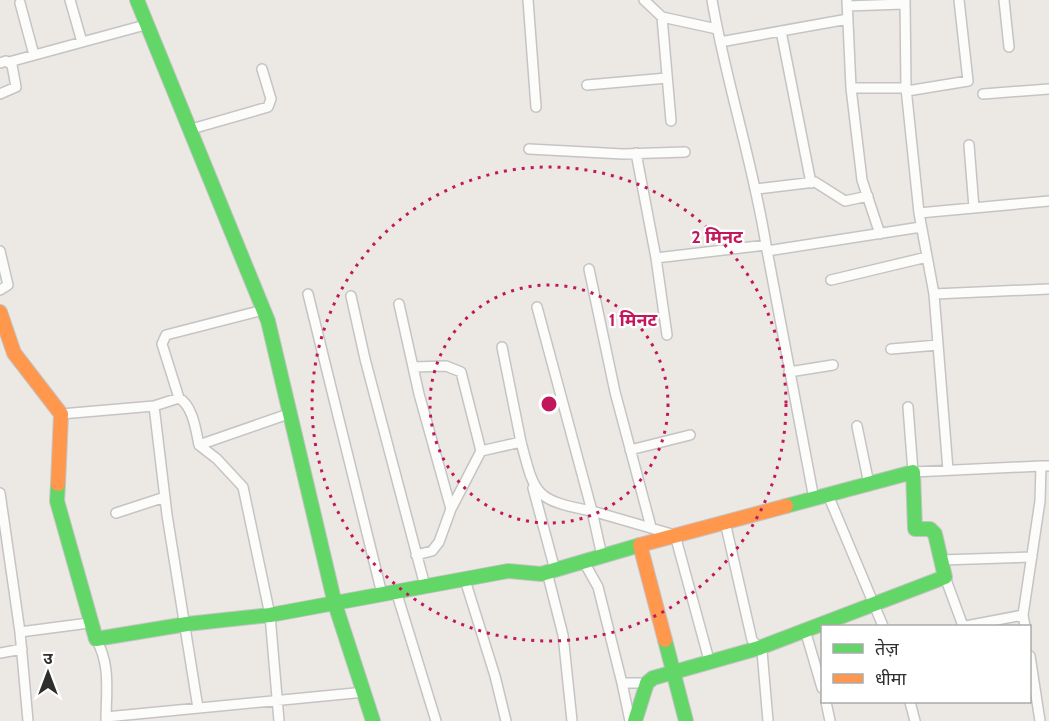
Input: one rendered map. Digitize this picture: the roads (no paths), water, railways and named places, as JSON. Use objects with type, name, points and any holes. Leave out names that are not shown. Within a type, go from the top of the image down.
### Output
[{"type":"street","points":[[70,0],[82,42]]},
{"type":"street","points":[[137,0],[145,25],[275,344],[335,604],[373,721]]},
{"type":"street","points":[[528,0],[536,107]]},
{"type":"street","points":[[644,0],[662,17],[717,29]]},
{"type":"street","points":[[712,0],[720,42],[757,189],[789,372],[821,497],[882,625]]},
{"type":"street","points":[[851,88],[907,89],[969,81],[959,0]]},
{"type":"street","points":[[1004,0],[1009,47]]},
{"type":"street","points":[[880,234],[867,196],[857,152],[851,88],[848,3],[904,2],[907,89],[919,213],[934,294],[948,470]]},
{"type":"street","points":[[20,3],[34,55]]},
{"type":"street","points":[[662,17],[671,121]]},
{"type":"street","points":[[720,42],[848,19]]},
{"type":"street","points":[[5,62],[145,25]]},
{"type":"street","points":[[780,31],[811,183]]},
{"type":"street","points":[[0,94],[16,87],[12,65],[5,62]]},
{"type":"street","points":[[189,130],[268,107],[270,99],[262,69]]},
{"type":"street","points":[[587,85],[667,78]]},
{"type":"street","points":[[983,94],[1049,89]]},
{"type":"street","points":[[969,145],[974,208]]},
{"type":"street","points":[[529,149],[636,153],[685,152]]},
{"type":"street","points":[[636,153],[656,258],[667,335]]},
{"type":"street","points":[[757,189],[818,183],[845,201],[867,196]]},
{"type":"street","points":[[919,213],[1049,201]]},
{"type":"street","points":[[656,258],[766,248],[880,234],[921,226]]},
{"type":"street","points":[[0,251],[8,285],[0,290]]},
{"type":"street","points":[[831,280],[927,257]]},
{"type":"street","points":[[590,269],[615,392],[651,527]]},
{"type":"street","points":[[934,294],[1049,290]]},
{"type":"street","points":[[308,294],[382,594]]},
{"type":"street","points":[[351,296],[365,359],[424,586]]},
{"type":"street","points":[[399,304],[413,367],[451,509]]},
{"type":"street","points":[[537,306],[602,556]]},
{"type":"street","points":[[263,310],[166,335],[162,344],[179,398],[184,401],[194,421],[199,445],[218,459],[243,487],[270,615],[279,721]]},
{"type":"street","points":[[0,312],[14,353],[61,414],[57,501],[89,623],[104,652],[107,672],[106,719],[365,692]]},
{"type":"street","points":[[891,349],[938,345]]},
{"type":"street","points":[[502,347],[563,635],[572,721]]},
{"type":"street","points":[[789,372],[833,365]]},
{"type":"street","points":[[413,367],[446,366],[461,372],[481,451],[451,509],[439,542],[432,551],[416,555]]},
{"type":"street","points":[[61,414],[154,406],[179,398]]},
{"type":"street","points":[[154,406],[165,497],[187,624],[198,708]]},
{"type":"street","points":[[908,406],[915,529],[930,529],[935,534],[945,577],[963,625]]},
{"type":"street","points":[[199,445],[291,413]]},
{"type":"street","points":[[857,426],[869,484]]},
{"type":"street","points":[[630,450],[690,435]]},
{"type":"street","points":[[481,451],[521,442]]},
{"type":"street","points":[[96,639],[187,624],[270,615],[508,571],[551,571],[675,535],[913,472],[1045,465],[1023,615],[1025,625]]},
{"type":"street","points":[[533,486],[545,497],[567,506],[675,535]]},
{"type":"street","points":[[0,493],[20,632],[28,721]]},
{"type":"street","points":[[116,513],[165,497]]},
{"type":"street","points":[[725,522],[752,640],[762,651],[768,721]]},
{"type":"street","points":[[675,535],[709,660]]},
{"type":"street","points":[[640,545],[686,721]]},
{"type":"street","points":[[941,560],[1032,557]]},
{"type":"street","points":[[584,562],[598,587],[630,721]]},
{"type":"street","points":[[622,683],[647,683],[672,670],[759,648],[945,577]]},
{"type":"street","points":[[465,579],[495,676],[506,721]]},
{"type":"street","points":[[396,591],[436,721]]},
{"type":"street","points":[[974,625],[1023,615]]},
{"type":"street","points":[[20,632],[89,623]]},
{"type":"street","points":[[805,630],[821,685]]},
{"type":"street","points":[[0,652],[22,649]]},
{"type":"street","points":[[1031,668],[1040,721]]},
{"type":"street","points":[[635,721],[647,683]]},
{"type":"street","points":[[826,703],[830,721]]},
{"type":"street","points":[[910,703],[915,721]]}]
